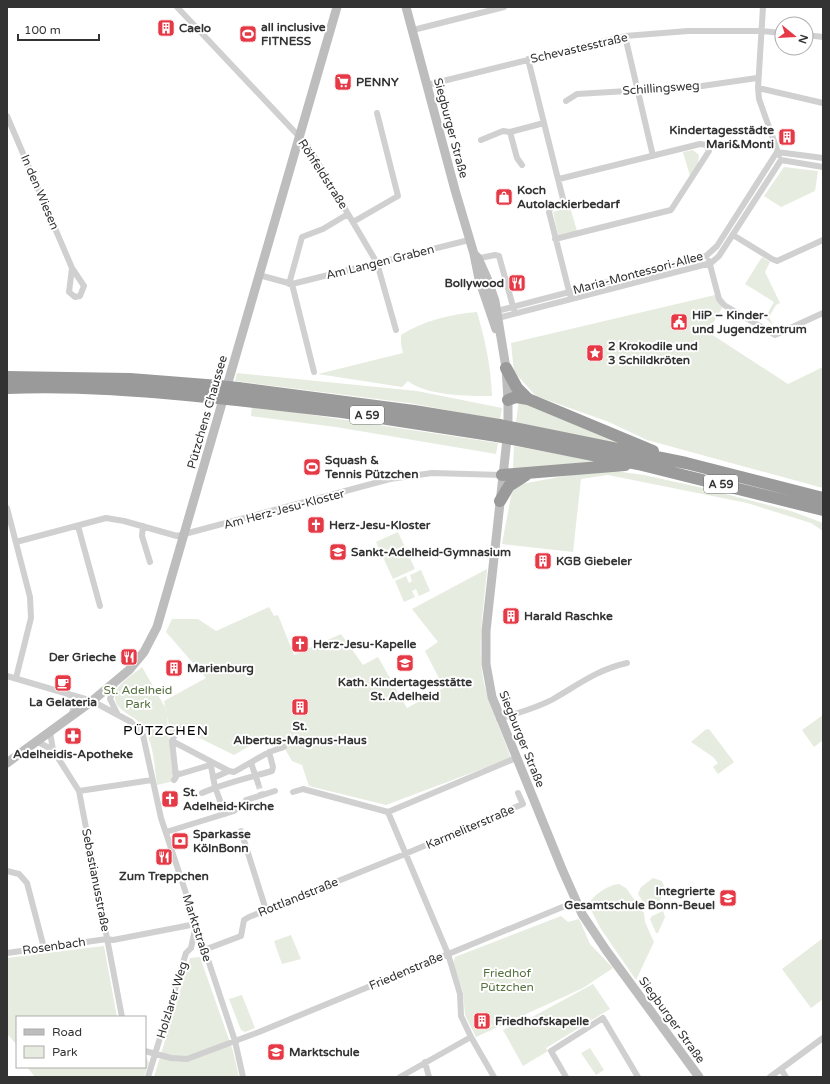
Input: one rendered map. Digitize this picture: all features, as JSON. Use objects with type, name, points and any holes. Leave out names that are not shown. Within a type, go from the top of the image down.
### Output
[{"type":"highway","points":[[506,368],[518,388],[528,399]]},
{"type":"highway","name":"A 59","points":[[7,377],[130,379],[237,394],[350,413],[513,433],[686,463],[823,498]]},
{"type":"highway","name":"A 59","points":[[7,388],[64,387],[218,392]]},
{"type":"highway","points":[[508,400],[516,397],[528,399],[686,463]]},
{"type":"highway","name":"A 59","points":[[513,433],[823,510]]},
{"type":"highway","points":[[502,475],[638,464]]},
{"type":"highway","points":[[500,500],[510,485],[529,474]]},
{"type":"highway","points":[[804,505],[823,518]]},
{"type":"main road","name":"Pützchens Chaussee","points":[[7,763],[92,701],[129,670],[144,652],[157,627],[337,7]]},
{"type":"main road","name":"Siegburger Straße","points":[[406,7],[469,240],[475,257],[492,289],[495,314],[506,368],[508,430],[485,644],[488,684],[499,719],[582,914],[606,950],[699,1077]]},
{"type":"street","name":"Röhfeldstraße","points":[[177,7],[299,136],[314,157],[377,263],[396,330]]},
{"type":"street","points":[[413,30],[504,7]]},
{"type":"street","points":[[763,7],[757,78],[759,99],[777,152],[781,160],[823,166]]},
{"type":"street","name":"Schevastesstraße","points":[[427,84],[625,36],[688,31],[774,32]]},
{"type":"street","points":[[625,36],[654,156]]},
{"type":"street","points":[[528,59],[563,199],[561,204],[551,207],[549,212],[571,300]]},
{"type":"street","name":"Schillingsweg","points":[[566,101],[577,94],[695,87],[757,78]]},
{"type":"street","points":[[758,88],[823,103]]},
{"type":"street","points":[[353,222],[398,196],[377,113]]},
{"type":"street","name":"In den Wiesen","points":[[7,116],[72,268]]},
{"type":"street","points":[[481,140],[503,131],[510,132],[544,123]]},
{"type":"street","points":[[510,132],[517,158],[522,165]]},
{"type":"street","points":[[555,239],[671,210],[710,151],[707,145],[700,144],[559,179]]},
{"type":"street","points":[[777,152],[823,158]]},
{"type":"street","name":"Maria-Montessori-Allee","points":[[495,314],[513,306],[706,256],[717,246],[777,152]]},
{"type":"street","name":"Maria-Montessori-Allee","points":[[495,314],[515,314],[711,263],[718,257],[733,236],[781,160]]},
{"type":"street","points":[[314,372],[290,284],[302,237],[323,229],[348,214]]},
{"type":"street","points":[[733,236],[772,260],[777,261],[823,240]]},
{"type":"street","name":"Am Langen Graben","points":[[290,284],[469,240]]},
{"type":"street","points":[[475,257],[499,256],[515,314]]},
{"type":"street","points":[[706,256],[711,263],[720,299],[724,304],[771,334],[781,333],[823,313]]},
{"type":"street","points":[[259,275],[290,284]]},
{"type":"street","name":"Am Herz-Jesu-Kloster","points":[[184,535],[390,479],[432,473],[502,475]]},
{"type":"street","points":[[7,508],[31,609],[16,678]]},
{"type":"street","points":[[16,542],[106,518],[143,526],[177,536],[184,535]]},
{"type":"street","points":[[78,526],[100,606]]},
{"type":"street","points":[[143,526],[142,536],[150,562]]},
{"type":"street","points":[[499,719],[553,699],[583,680],[600,672],[627,663]]},
{"type":"street","points":[[7,676],[92,701],[131,722],[143,735],[152,780],[79,792]]},
{"type":"street","points":[[116,681],[110,699],[119,716]]},
{"type":"street","points":[[69,694],[74,703],[72,715]]},
{"type":"street","points":[[178,728],[172,741],[176,776],[210,763]]},
{"type":"street","name":"Sebastianusstraße","points":[[50,732],[53,750],[79,792],[122,1016]]},
{"type":"street","points":[[36,741],[53,750]]},
{"type":"street","points":[[172,741],[229,772]]},
{"type":"street","points":[[213,778],[229,772],[234,772],[251,764],[269,752],[284,747]]},
{"type":"street","points":[[202,793],[215,787],[273,770],[269,752]]},
{"type":"street","points":[[293,792],[303,789],[388,812],[516,758]]},
{"type":"street","points":[[210,763],[215,787],[225,814]]},
{"type":"street","points":[[251,764],[258,783]]},
{"type":"street","name":"Marktstraße","points":[[152,780],[166,832],[235,1041],[243,1077]]},
{"type":"street","points":[[166,832],[234,811],[244,802],[273,793]]},
{"type":"street","name":"Karmeliterstraße","points":[[405,854],[523,804],[518,793]]},
{"type":"street","points":[[388,812],[448,954],[460,994],[461,1016],[494,1077]]},
{"type":"street","points":[[241,831],[266,910]]},
{"type":"street","name":"Rottlandstraße","points":[[204,950],[241,936],[244,920],[248,917],[405,854]]},
{"type":"street","points":[[7,871],[19,874],[27,882],[44,948]]},
{"type":"street","name":"Friedenstraße","points":[[235,1041],[577,901]]},
{"type":"street","name":"Rosenbach","points":[[7,953],[107,939],[113,940],[196,924]]},
{"type":"street","name":"Holzlarer Weg","points":[[148,1077],[156,1055],[186,953],[191,948],[196,924]]},
{"type":"street","points":[[566,1077],[551,1051],[603,1018],[638,1077]]},
{"type":"street","points":[[400,1077],[471,1037]]},
{"type":"street","points":[[770,1077],[823,1038]]},
{"type":"street","points":[[146,1051],[156,1055],[178,1059],[187,1058],[235,1041]]},
{"type":"street","points":[[425,1062],[429,1077]]},
{"type":"street","points":[[781,1069],[786,1077]]},
{"type":"green space","points":[[693,150],[699,155],[698,164],[690,176],[683,152]]},
{"type":"green space","points":[[784,167],[818,171],[815,191],[781,207],[764,196]]},
{"type":"green space","points":[[570,207],[577,231],[558,235],[553,212]]},
{"type":"green space","points":[[762,257],[770,262],[765,272],[780,303],[776,305],[769,317],[773,325],[765,318],[774,302],[745,284]]},
{"type":"green space","points":[[715,295],[722,308],[708,332],[788,384],[823,367],[823,488],[647,440],[609,422],[536,396],[514,372],[511,343]]},
{"type":"green space","points":[[477,312],[487,353],[492,396],[448,394],[426,390],[408,381],[402,387],[318,374],[403,353],[401,335],[410,330],[438,319],[457,314]]},
{"type":"green space","points":[[237,373],[417,391],[502,408],[500,420],[409,403],[235,381]]},
{"type":"green space","points":[[519,400],[630,447],[516,422]]},
{"type":"green space","points":[[252,406],[498,443],[496,454],[336,427],[251,416]]},
{"type":"green space","points":[[514,446],[612,464],[513,470]]},
{"type":"green space","points":[[615,471],[644,475],[703,488],[791,511],[823,523],[823,531],[811,523],[747,503],[608,475],[581,479],[573,552],[502,544],[511,496],[516,485],[581,473]]},
{"type":"green space","points":[[398,532],[415,569],[393,579],[376,542]]},
{"type":"green space","points":[[487,569],[481,630],[481,661],[486,691],[511,758],[386,805],[309,786],[302,765],[292,761],[281,742],[271,746],[265,737],[234,755],[177,727],[171,737],[164,701],[206,678],[166,632],[172,619],[198,619],[216,631],[269,607],[274,616],[278,615],[294,655],[341,634],[363,665],[378,657],[407,708],[444,688],[425,651],[438,642],[412,609]]},
{"type":"green space","points":[[421,570],[430,591],[419,596],[416,589],[412,591],[415,597],[404,602],[395,581],[406,576],[409,583],[412,581],[410,575]]},
{"type":"green space","name":"St. Adelheid Park","points":[[142,667],[166,709],[174,781],[157,785],[153,752],[145,730],[137,720],[120,708],[115,700],[116,691],[119,687]]},
{"type":"green space","points":[[823,715],[823,740],[814,747],[802,730]]},
{"type":"green space","points":[[709,729],[734,762],[718,774],[713,767],[718,763],[713,757],[691,742],[705,730]]},
{"type":"green space","points":[[653,878],[662,881],[665,889],[658,905],[652,909],[646,907],[638,894],[641,887]]},
{"type":"green space","points":[[619,884],[626,888],[644,913],[645,922],[654,942],[636,980],[601,929],[589,906],[590,902],[596,895],[611,886]]},
{"type":"green space","points":[[663,911],[665,917],[658,933],[656,933],[650,919],[652,916]]},
{"type":"green space","name":"Friedhof Pützchen","points":[[561,916],[568,922],[579,919],[590,944],[613,968],[583,988],[476,1037],[465,1015],[463,992],[453,963],[455,957]],"holes":[[[485,1015],[489,1024],[491,1023],[492,1026],[485,1030],[482,1023],[478,1025],[475,1019]]]},
{"type":"green space","points":[[291,935],[301,959],[282,964],[274,941]]},
{"type":"green space","points":[[823,938],[823,999],[811,1008],[782,969]]},
{"type":"green space","points":[[104,946],[117,1016],[16,1016],[16,1044],[7,1034],[7,958]]},
{"type":"green space","points":[[200,957],[233,1051],[239,1077],[154,1077],[190,958]]},
{"type":"green space","points":[[593,984],[610,1009],[546,1048],[548,1051],[523,1066],[503,1030],[534,1016]]},
{"type":"green space","points":[[242,995],[255,1028],[245,1032],[241,1030],[229,999]]},
{"type":"green space","points":[[590,1048],[604,1070],[596,1075],[581,1053]]},
{"type":"green space","points":[[146,1057],[149,1063],[144,1077],[35,1077],[28,1068],[146,1068]]},
{"type":"tunnel","points":[[258,783],[261,793]]},
{"type":"place","name":"Caelo","points":[[166,28]]},
{"type":"place","name":"all inclusive FITNESS","points":[[248,34]]},
{"type":"place","name":"PENNY","points":[[343,82]]},
{"type":"place","name":"Kindertagesstädte Mari&Monti","points":[[787,137]]},
{"type":"place","name":"Koch Autolackierbedarf","points":[[504,197]]},
{"type":"place","name":"Bollywood","points":[[517,283]]},
{"type":"place","name":"HiP – Kinder- und Jugendzentrum","points":[[679,322]]},
{"type":"place","name":"2 Krokodile und 3 Schildkröten","points":[[595,353]]},
{"type":"place","name":"Squash & Tennis Pützchen","points":[[312,467]]},
{"type":"place","name":"Herz-Jesu-Kloster","points":[[316,525]]},
{"type":"place","name":"Sankt-Adelheid-Gymnasium","points":[[338,552]]},
{"type":"place","name":"KGB Giebeler","points":[[543,561]]},
{"type":"place","name":"Harald Raschke","points":[[511,616]]},
{"type":"place","name":"Herz-Jesu-Kapelle","points":[[300,644]]},
{"type":"place","name":"Der Grieche","points":[[129,657]]},
{"type":"place","name":"Kath. Kindertagesstätte St. Adelheid","points":[[405,663]]},
{"type":"place","name":"Marienburg","points":[[174,668]]},
{"type":"place","name":"La Gelateria","points":[[63,683]]},
{"type":"place","name":"St. Albertus-Magnus-Haus","points":[[300,707]]},
{"type":"place","name":"Adelheidis-Apotheke","points":[[73,736]]},
{"type":"place","name":"St. Adelheid-Kirche","points":[[170,799]]},
{"type":"place","name":"Sparkasse KölnBonn","points":[[180,841]]},
{"type":"place","name":"Zum Treppchen","points":[[164,857]]},
{"type":"place","name":"Integrierte Gesamtschule Bonn-Beuel","points":[[728,898]]},
{"type":"place","name":"Friedhofskapelle","points":[[482,1021]]},
{"type":"place","name":"Marktschule","points":[[276,1052]]},
{"type":"district","name":"PÜTZCHEN","points":[[166,730]]}]
